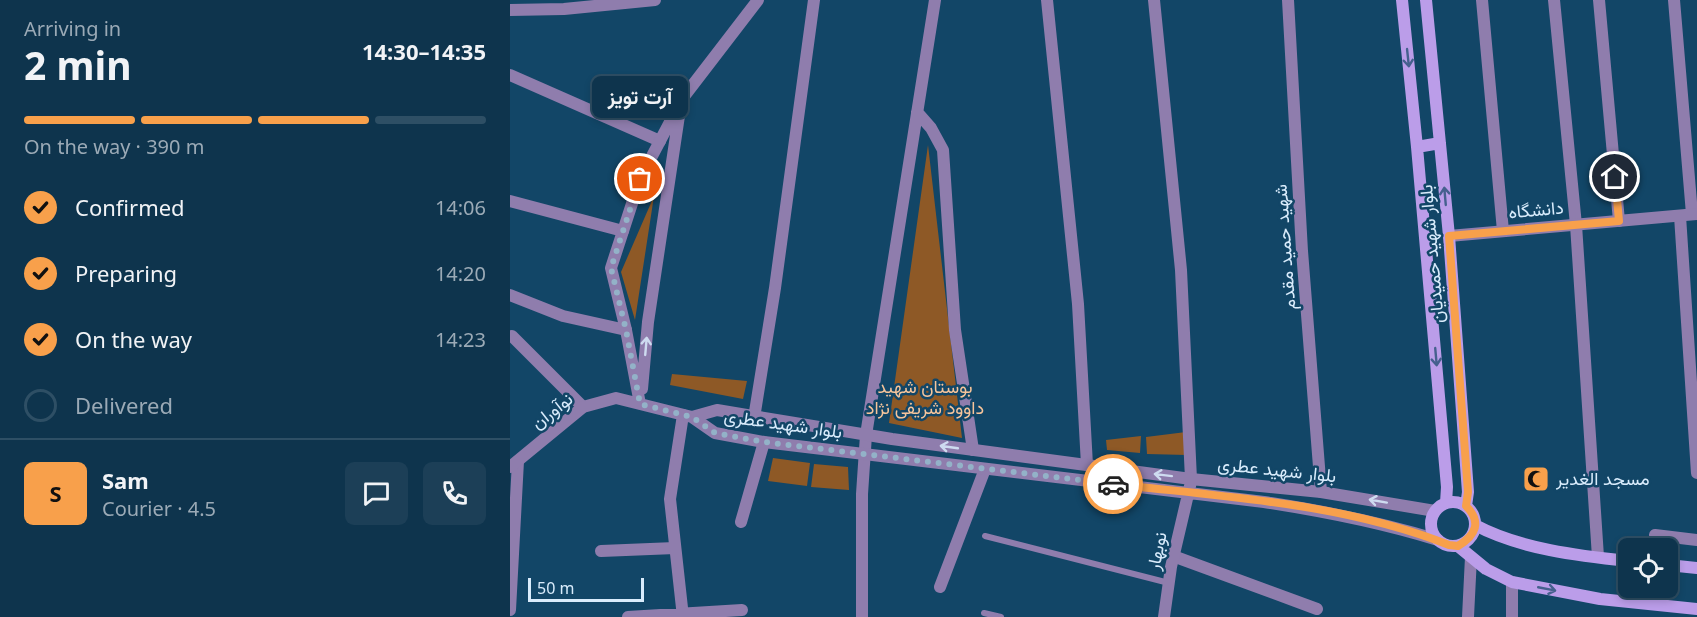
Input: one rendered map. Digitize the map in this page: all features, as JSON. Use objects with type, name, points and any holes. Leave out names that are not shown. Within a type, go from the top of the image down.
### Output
[{"type":"main road","name":"بلوار شهید حمیدیان","points":[[1402,0],[1448,487],[1446,503]]},
{"type":"main road","name":"بلوار شهید حمیدیان","points":[[1426,0],[1449,236],[1467,482],[1466,506]]},
{"type":"main road","points":[[1417,147],[1440,143]]},
{"type":"main road","points":[[1458,546],[1471,537],[1475,518],[1466,506],[1456,502],[1446,503],[1436,511],[1431,524],[1432,531],[1438,540],[1458,546],[1486,569],[1512,582],[1600,599],[1697,609]]},
{"type":"main road","points":[[1475,525],[1513,541],[1618,560]]},
{"type":"main road","points":[[1678,566],[1697,568]]},
{"type":"street","points":[[510,10],[564,9],[655,0]]},
{"type":"street","points":[[640,404],[611,268],[640,179],[682,99],[758,0]]},
{"type":"street","points":[[754,418],[776,288],[814,0]]},
{"type":"street","points":[[862,617],[862,494],[866,435],[934,0]]},
{"type":"street","points":[[1047,0],[1078,304],[1087,465]]},
{"type":"street","name":"نوبهار","points":[[1154,0],[1181,270],[1191,479],[1173,556],[1164,617]]},
{"type":"street","name":"شهید حمید مقدم","points":[[1288,0],[1302,251],[1321,492]]},
{"type":"street","points":[[1482,0],[1503,231]]},
{"type":"street","points":[[1554,0],[1576,225],[1598,558]]},
{"type":"street","points":[[1599,0],[1619,221]]},
{"type":"street","points":[[1674,0],[1690,214],[1697,473]]},
{"type":"street","points":[[510,75],[660,141]]},
{"type":"street","points":[[640,404],[648,322],[682,99]]},
{"type":"street","points":[[917,112],[931,128],[943,150],[955,330],[973,450]]},
{"type":"street","points":[[510,201],[623,231]]},
{"type":"street","name":"دانشگاه","points":[[1449,236],[1690,214]]},
{"type":"street","points":[[510,296],[563,316],[626,330]]},
{"type":"street","points":[[512,336],[583,407]]},
{"type":"street","name":"نوآوران","points":[[514,464],[583,407],[616,398],[687,416]]},
{"type":"street","name":"بلوار شهید عطری","points":[[687,416],[717,410],[866,435],[1191,479],[1321,492],[1436,511]]},
{"type":"street","points":[[683,615],[670,499],[687,416]]},
{"type":"street","name":"بلوار شهید عطری","points":[[687,416],[715,433],[764,442],[1328,512],[1389,525],[1438,540]]},
{"type":"street","points":[[741,522],[764,442]]},
{"type":"street","points":[[514,464],[510,608],[514,617]]},
{"type":"street","points":[[940,587],[984,469]]},
{"type":"street","points":[[1655,535],[1697,540]]},
{"type":"street","points":[[601,551],[675,548]]},
{"type":"street","points":[[1173,556],[1317,609]]},
{"type":"street","points":[[1468,617],[1471,557]]},
{"type":"street","points":[[1512,582],[1512,617]]},
{"type":"street","points":[[628,617],[742,610]]},
{"type":"lane","points":[[985,536],[1169,583]]},
{"type":"lane","points":[[984,613],[1001,617]]},
{"type":"green space","name":"بوستان شهید داوود شریفی نژاد","points":[[928,145],[962,438],[889,423]]},
{"type":"green space","points":[[654,196],[635,320],[621,272]]},
{"type":"green space","points":[[672,374],[747,381],[743,399],[670,385]]},
{"type":"green space","points":[[1186,432],[1187,455],[1147,454],[1146,437]]},
{"type":"green space","points":[[1141,436],[1140,453],[1107,450],[1106,440]]},
{"type":"green space","points":[[773,458],[810,463],[807,486],[768,481]]},
{"type":"green space","points":[[814,464],[848,467],[849,490],[811,487]]},
{"type":"way so far","points":[[640,179],[611,268],[640,404],[692,417],[715,433],[764,442],[1113,484]]},
{"type":"place","name":"آرت تویز","points":[[640,179]]},
{"type":"place","name":"مسجد الغدیر","points":[[1536,479]]},
{"type":"route","points":[[1113,484],[1328,512],[1389,525],[1449,545],[1458,546],[1468,540],[1473,534],[1475,518],[1466,506],[1468,492],[1449,236],[1619,221],[1615,177]]}]
